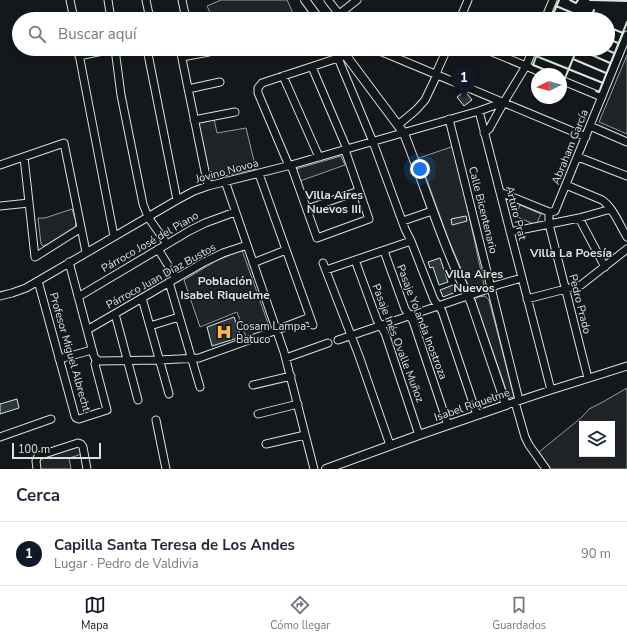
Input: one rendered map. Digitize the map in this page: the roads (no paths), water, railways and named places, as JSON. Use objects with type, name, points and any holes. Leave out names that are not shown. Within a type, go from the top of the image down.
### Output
[{"type":"main road","points":[[305,0],[314,12]]},
{"type":"main road","points":[[343,56],[403,132],[432,210],[471,302],[506,405]]},
{"type":"main road","name":"Isabel Riquelme","points":[[326,469],[338,467],[390,445],[506,405]]},
{"type":"street","points":[[70,0],[73,12]]},
{"type":"street","points":[[108,0],[110,12]]},
{"type":"street","points":[[146,0],[149,12]]},
{"type":"street","points":[[182,0],[185,12]]},
{"type":"street","points":[[328,0],[336,12]]},
{"type":"street","points":[[344,12],[357,0]]},
{"type":"street","points":[[463,12],[467,0]]},
{"type":"street","points":[[548,12],[553,0]]},
{"type":"street","name":"Abraham García","points":[[549,212],[553,212],[557,209],[627,35]]},
{"type":"street","points":[[80,56],[114,236]]},
{"type":"street","points":[[116,56],[122,102],[143,204],[148,217],[167,244]]},
{"type":"street","points":[[148,56],[177,200]]},
{"type":"street","points":[[187,56],[182,57],[208,186]]},
{"type":"street","points":[[312,67],[346,149],[369,219],[318,238],[290,166],[258,94],[258,88],[262,83],[312,67],[337,56]]},
{"type":"street","points":[[342,56],[434,300],[442,311],[477,415]]},
{"type":"street","points":[[392,56],[586,137]]},
{"type":"street","points":[[398,125],[416,110],[428,96],[444,56]]},
{"type":"street","points":[[502,56],[531,68]]},
{"type":"street","points":[[484,132],[490,129],[504,102],[526,66],[530,56]]},
{"type":"street","points":[[283,76],[319,157]]},
{"type":"street","points":[[188,89],[220,82]]},
{"type":"street","points":[[567,82],[602,97]]},
{"type":"street","name":"Jovino Novoa","points":[[0,296],[20,291],[177,200],[208,186],[290,166],[479,111],[504,102]]},
{"type":"street","name":"Arturo Prat","points":[[479,111],[551,390]]},
{"type":"street","points":[[194,120],[235,112]]},
{"type":"street","name":"Calle Bicentenario","points":[[449,119],[491,287],[523,431],[529,445],[546,469]]},
{"type":"street","points":[[590,126],[627,142]]},
{"type":"street","points":[[0,165],[64,143],[86,252]]},
{"type":"street","points":[[24,157],[35,257],[81,228]]},
{"type":"street","points":[[578,157],[627,176]]},
{"type":"street","points":[[259,174],[313,325]]},
{"type":"street","points":[[225,181],[286,358],[314,469]]},
{"type":"street","points":[[566,185],[607,203],[627,237]]},
{"type":"street","points":[[307,209],[359,191]]},
{"type":"street","points":[[500,192],[549,212]]},
{"type":"street","points":[[0,206],[29,203]]},
{"type":"street","points":[[510,232],[579,218],[611,209]]},
{"type":"street","points":[[403,221],[432,210]]},
{"type":"street","name":"Párroco José del Piano","points":[[78,296],[196,227],[236,212]]},
{"type":"street","name":"Pedro Prado","points":[[549,212],[549,224],[588,378]]},
{"type":"street","points":[[579,218],[605,267]]},
{"type":"street","points":[[390,445],[360,356],[325,267],[355,260],[411,241]]},
{"type":"street","name":"Párroco Juan Díaz Bustos","points":[[87,330],[210,258],[247,245]]},
{"type":"street","points":[[158,249],[176,278]]},
{"type":"street","points":[[527,299],[583,284],[627,249]]},
{"type":"street","points":[[253,263],[286,250]]},
{"type":"street","name":"Pasaje Yolanda Inostroza","points":[[384,251],[405,309],[413,321],[448,425]]},
{"type":"street","name":"Pasaje Inés Ovalle Muñoz","points":[[355,260],[377,320],[385,333],[420,434]]},
{"type":"street","points":[[69,262],[92,350],[96,360],[101,362],[192,359],[203,357],[310,317]]},
{"type":"street","points":[[338,340],[491,287],[522,278]]},
{"type":"street","name":"Profesor Miguel Albrecht","points":[[38,281],[75,416],[78,419],[107,410],[95,366],[96,360]]},
{"type":"street","points":[[169,282],[200,387]]},
{"type":"street","points":[[142,298],[169,394]]},
{"type":"street","points":[[115,314],[138,400]]},
{"type":"street","points":[[150,326],[179,317]]},
{"type":"street","points":[[286,358],[328,343]]},
{"type":"street","points":[[59,359],[92,350]]},
{"type":"street","name":"Isabel Riquelme","points":[[506,405],[627,366]]},
{"type":"street","points":[[253,385],[291,376]]},
{"type":"street","points":[[258,414],[298,404]]},
{"type":"street","points":[[0,437],[51,419]]},
{"type":"street","points":[[156,420],[166,469]]},
{"type":"street","points":[[266,444],[305,435]]},
{"type":"street","points":[[37,469],[36,461],[38,456],[78,443],[83,447],[87,469]]},
{"type":"place","name":"Capilla Santa Teresa de Los Andes","points":[[464,98]]},
{"type":"place","name":"Cosam Lampa- Batuco","points":[[224,332]]},
{"type":"district","name":"Villa Aires Nuevos III","points":[[334,202]]},
{"type":"district","name":"Villa La Poesía","points":[[571,253]]},
{"type":"district","name":"Villa Aires Nuevos","points":[[474,281]]},
{"type":"district","name":"Población Isabel Riquelme","points":[[225,288]]}]
